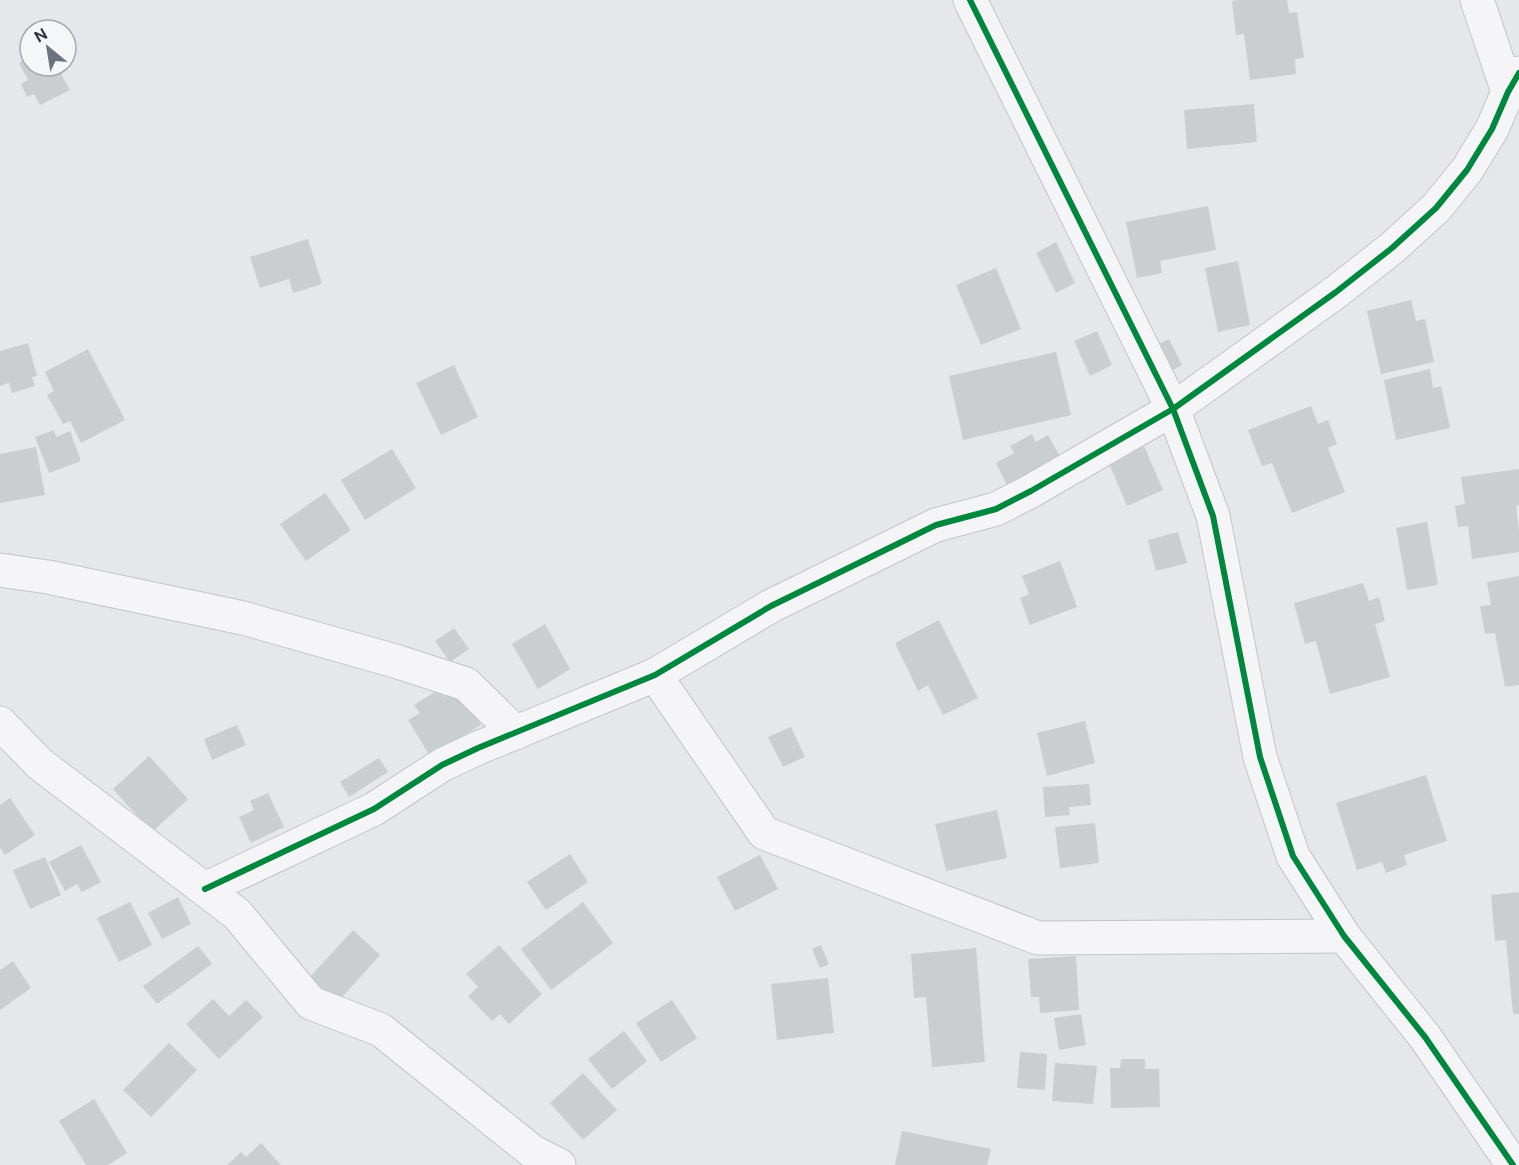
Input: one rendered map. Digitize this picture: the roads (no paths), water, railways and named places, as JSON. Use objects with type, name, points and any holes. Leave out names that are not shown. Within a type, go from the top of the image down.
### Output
[{"type":"street","points":[[970,0],[1173,410],[1213,516],[1260,757],[1293,856],[1344,936],[1425,1037],[1513,1165]]},
{"type":"street","points":[[206,889],[374,809],[442,765],[655,675],[771,606],[936,525],[996,509],[1173,410],[1336,292],[1392,248],[1436,208],[1472,161],[1492,129],[1514,82],[1477,0]]},
{"type":"street","points":[[0,570],[48,577],[243,618],[395,661],[466,684],[516,733]]},
{"type":"street","points":[[655,675],[764,833],[1038,938],[1344,936]]},
{"type":"street","points":[[0,723],[40,764],[237,914],[311,1003],[381,1030],[533,1152],[560,1165]]}]
